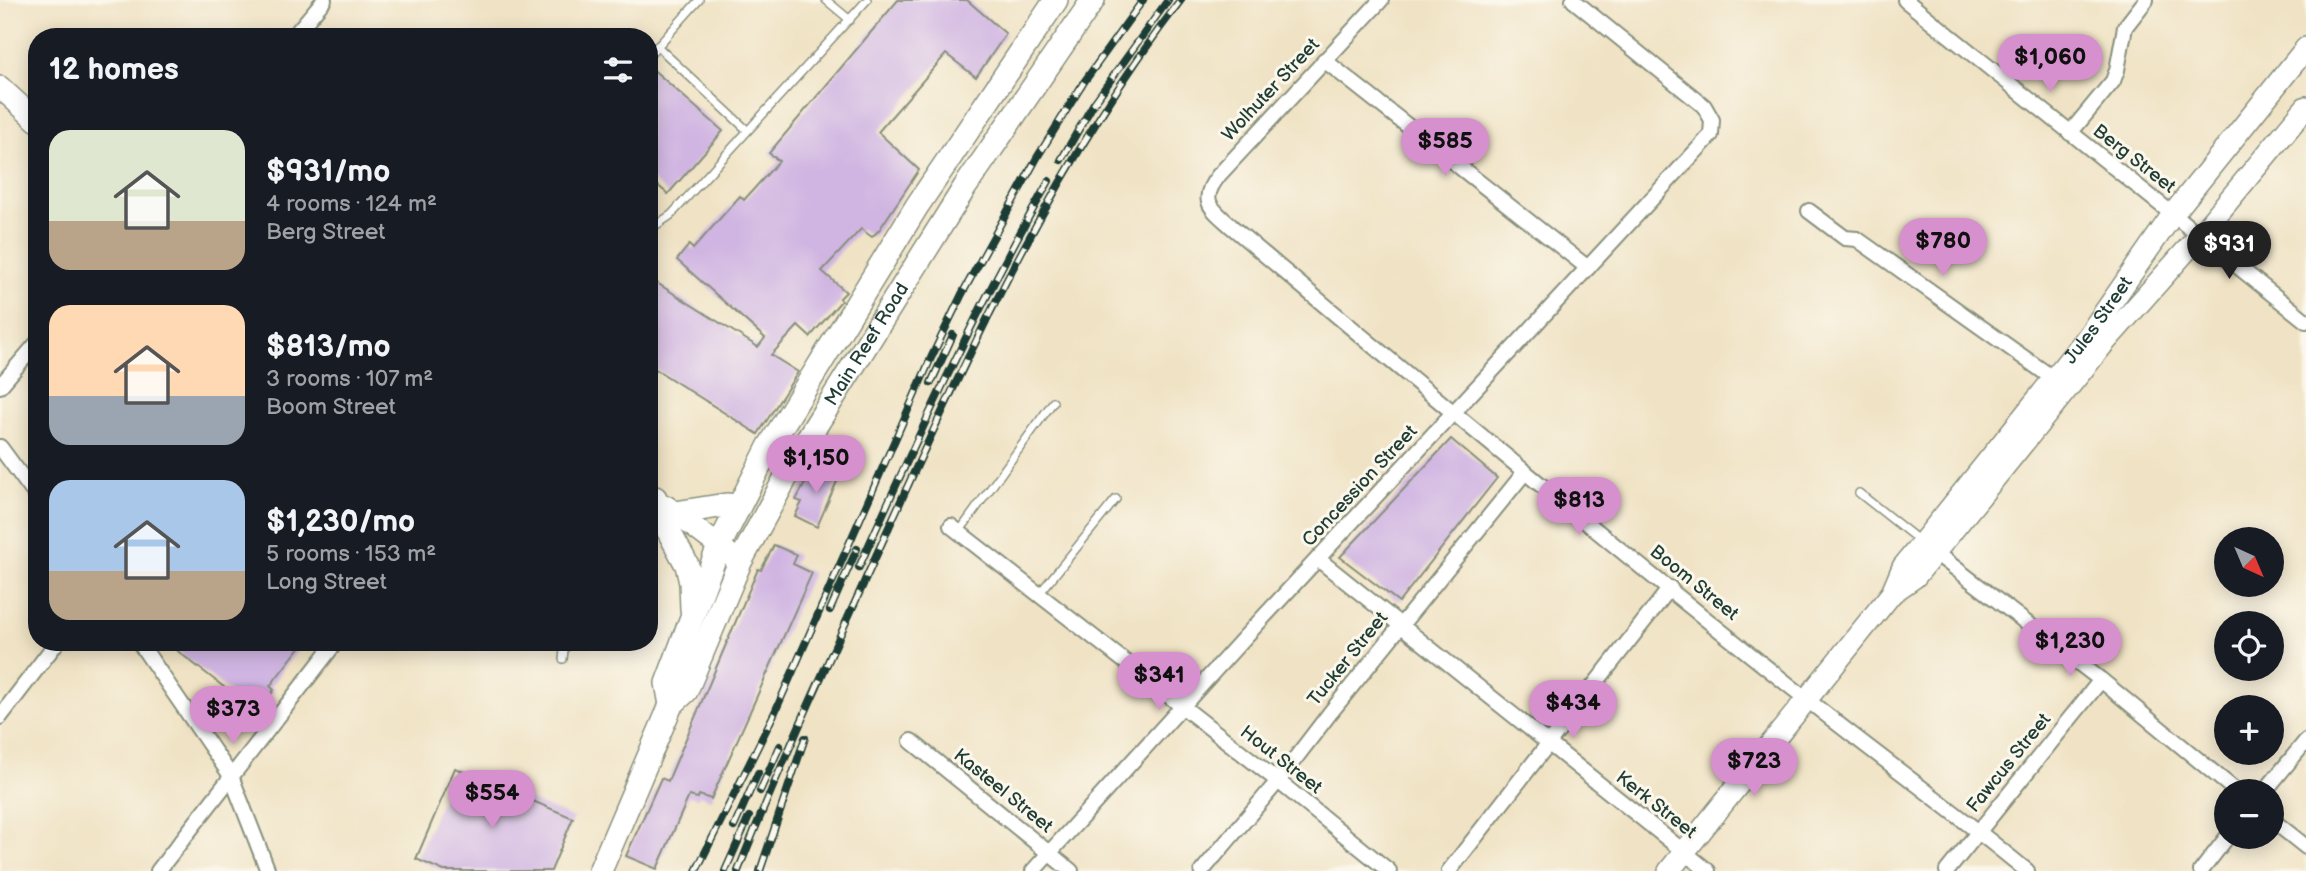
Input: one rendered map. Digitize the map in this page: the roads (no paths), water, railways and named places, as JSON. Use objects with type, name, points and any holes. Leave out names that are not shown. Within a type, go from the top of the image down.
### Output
[{"type":"main road","name":"Main Reef Road","points":[[671,705],[667,683],[719,546],[769,447],[918,206],[1056,0]]},
{"type":"main road","name":"Main Reef Road","points":[[600,871],[671,705],[686,691],[740,562],[803,446],[965,187],[1093,0]]},
{"type":"main road","name":"Jules Street","points":[[1929,548],[2088,336],[2173,214],[2304,53]]},
{"type":"main road","points":[[0,87],[28,113]]},
{"type":"main road","name":"Jules Street","points":[[1669,871],[1892,593],[1903,567],[1929,548],[2200,235],[2306,107]]},
{"type":"main road","points":[[658,500],[740,562]]},
{"type":"main road","points":[[675,513],[737,506]]},
{"type":"main road","points":[[658,509],[687,565],[691,583],[692,619]]},
{"type":"street","points":[[301,28],[324,0]]},
{"type":"street","name":"Wolhuter Street","points":[[1219,175],[1381,0]]},
{"type":"street","name":"Concession Street","points":[[1033,871],[1318,559],[1704,145],[1713,127],[1709,113],[1703,106],[1573,0]]},
{"type":"street","name":"Berg Street","points":[[1906,0],[2306,321]]},
{"type":"street","points":[[2070,133],[2113,81],[2125,27],[2146,0]]},
{"type":"street","points":[[1324,61],[1588,268]]},
{"type":"street","name":"Boom Street","points":[[1219,175],[1210,185],[1207,194],[1208,204],[1214,211],[1453,414],[1806,699],[2027,871]]},
{"type":"street","points":[[1809,211],[1845,238],[1857,239],[2054,379]]},
{"type":"street","points":[[0,386],[28,353]]},
{"type":"street","points":[[0,447],[28,485]]},
{"type":"street","name":"Tucker Street","points":[[1202,871],[1278,781],[1400,625],[1525,472]]},
{"type":"street","name":"Hout Street","points":[[955,529],[1389,871]]},
{"type":"street","points":[[1929,548],[2101,680],[2221,779]]},
{"type":"street","name":"Kerk Street","points":[[1318,559],[1708,871]]},
{"type":"street","points":[[1449,871],[1670,588]]},
{"type":"street","points":[[0,717],[50,651]]},
{"type":"street","points":[[145,651],[231,776],[268,871]]},
{"type":"street","points":[[158,871],[329,651]]},
{"type":"street","name":"Fawcus Street","points":[[1947,871],[2101,680]]},
{"type":"street","name":"Kasteel Street","points":[[911,741],[1071,871]]},
{"type":"street","points":[[2275,779],[2306,741]]},
{"type":"street","points":[[2284,830],[2306,847]]},
{"type":"street","points":[[2201,871],[2218,849]]},
{"type":"lane","points":[[658,45],[699,0]]},
{"type":"lane","points":[[826,0],[850,20]]},
{"type":"lane","points":[[658,224],[671,215],[867,0]]},
{"type":"lane","points":[[658,47],[747,130]]},
{"type":"lane","points":[[955,529],[1053,402]]},
{"type":"lane","points":[[1859,493],[1929,548]]},
{"type":"lane","points":[[1039,595],[1116,499]]},
{"type":"lane","points":[[564,651],[564,659]]},
{"type":"railway","points":[[696,871],[775,712],[931,358],[962,294],[1038,156],[1084,82],[1143,0]]},
{"type":"railway","points":[[1061,160],[1094,103],[1168,0]]},
{"type":"railway","points":[[738,871],[831,655],[985,322],[1056,189],[1095,124],[1181,0]]},
{"type":"railway","points":[[859,567],[973,324],[1049,181]]},
{"type":"railway","points":[[931,383],[953,335]]},
{"type":"railway","points":[[830,610],[857,549]]},
{"type":"railway","points":[[760,871],[805,738]]},
{"type":"railway","points":[[760,791],[780,746]]},
{"type":"railway","points":[[734,827],[758,773]]},
{"type":"railway","points":[[725,871],[749,817]]}]
